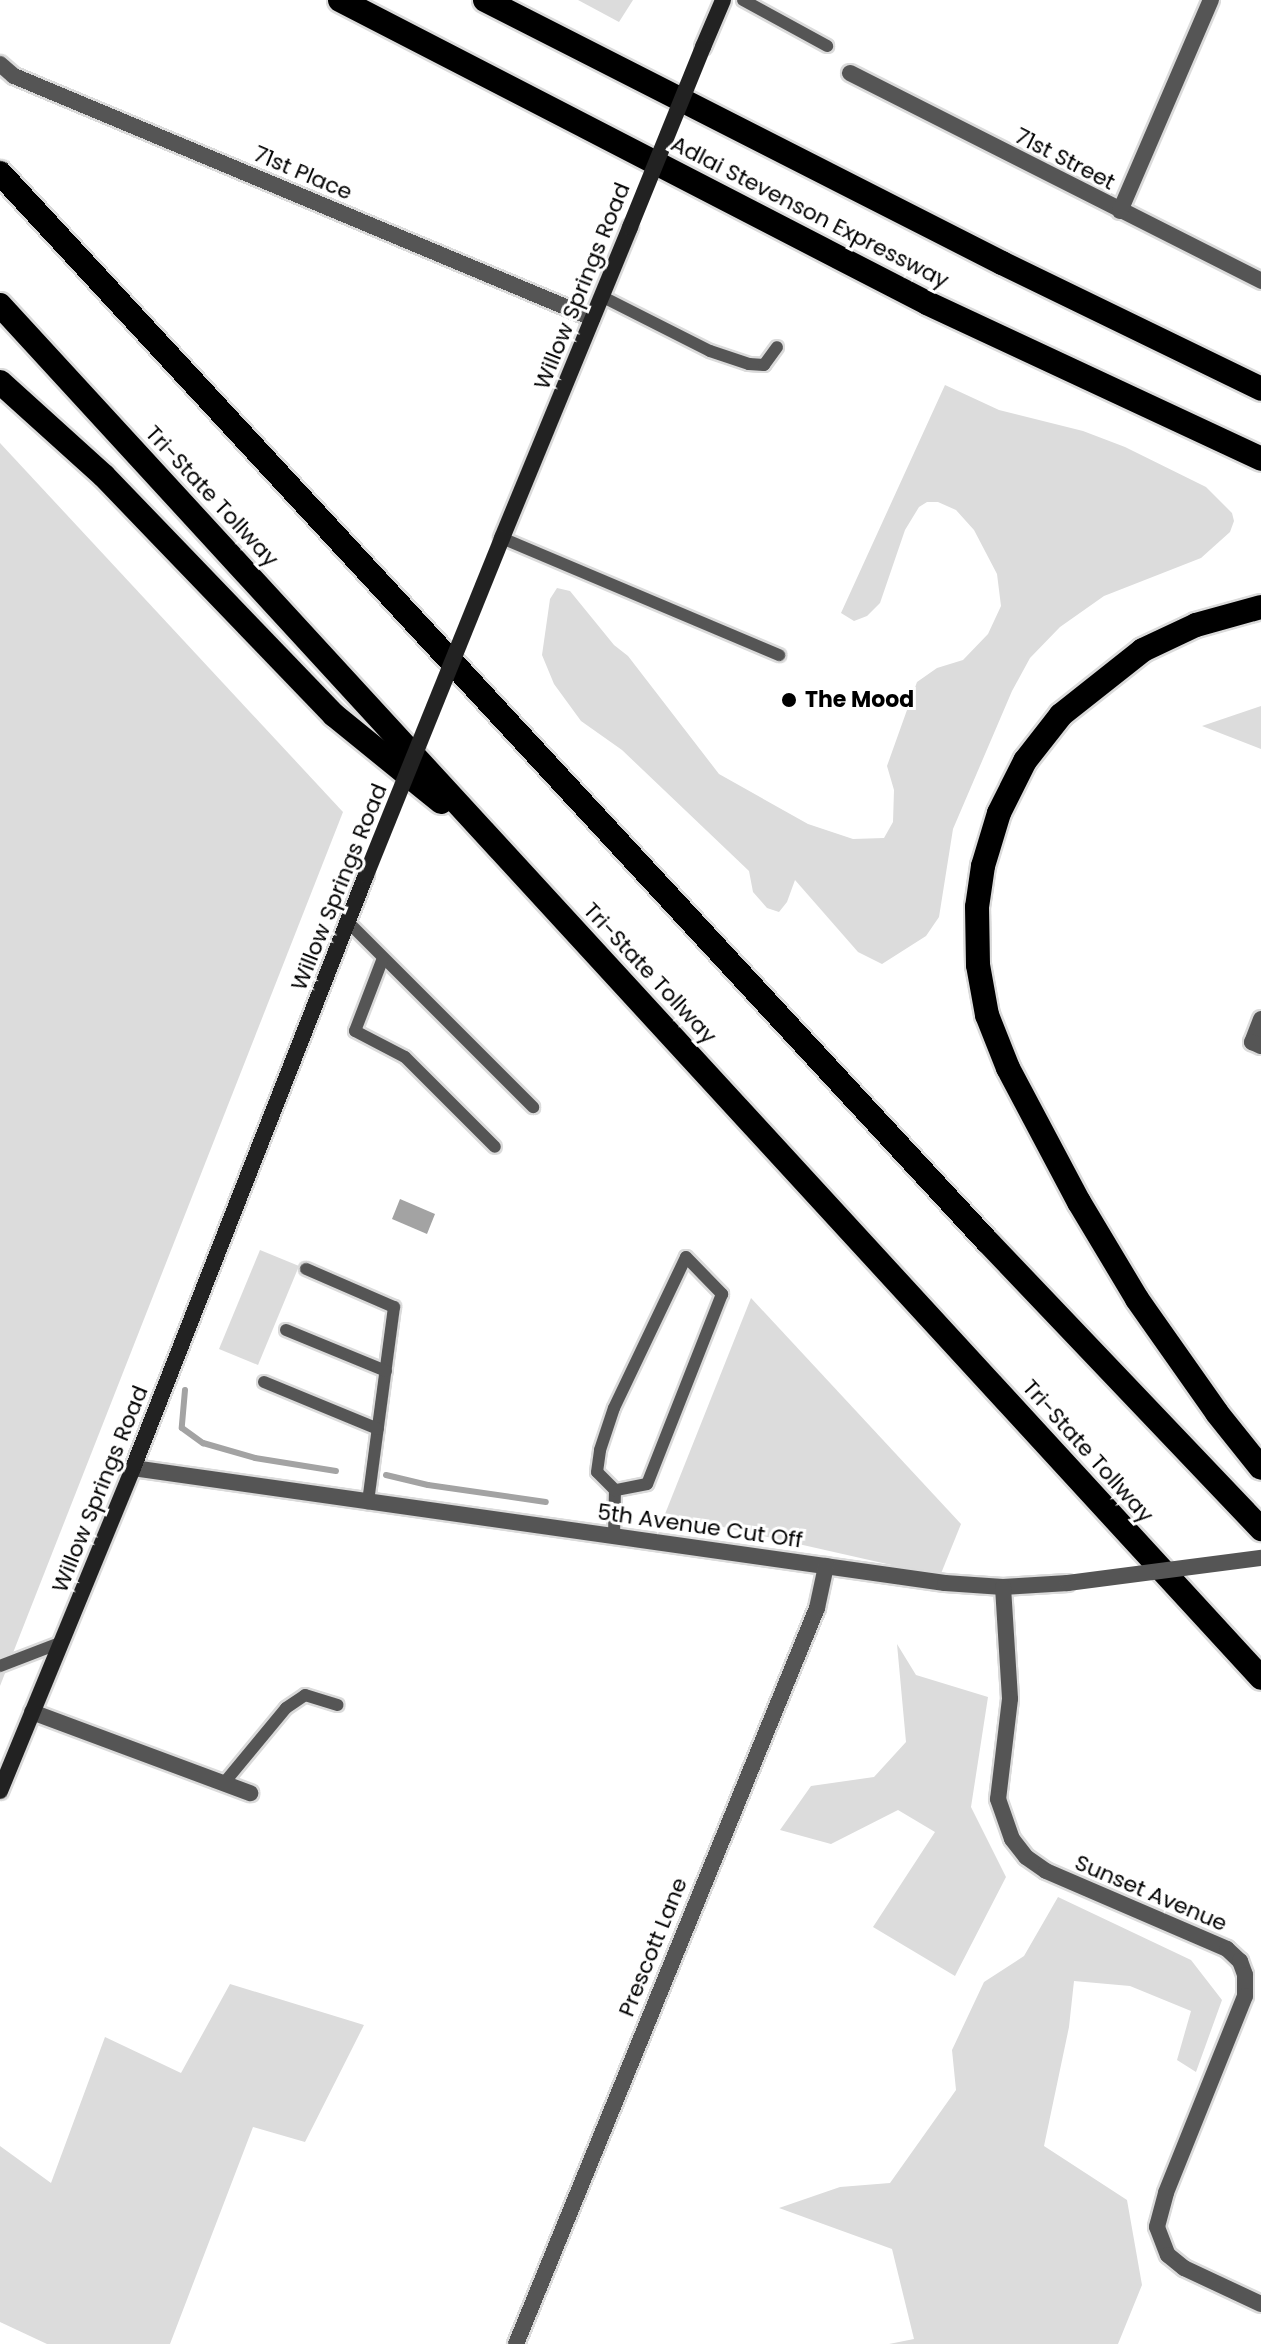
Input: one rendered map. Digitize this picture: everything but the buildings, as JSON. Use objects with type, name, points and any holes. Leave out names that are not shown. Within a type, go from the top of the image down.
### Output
[{"type":"highway","name":"Adlai Stevenson Expressway","points":[[340,0],[927,303],[1261,459]]},
{"type":"highway","name":"Adlai Stevenson Expressway","points":[[485,0],[975,249],[1261,389]]},
{"type":"highway","points":[[0,173],[987,1241],[1261,1529]]},
{"type":"highway","name":"Tri-State Tollway","points":[[0,305],[1261,1678]]},
{"type":"highway","points":[[0,382],[104,476],[334,715],[505,854]]},
{"type":"highway","points":[[1261,607],[1196,625],[1143,650],[1061,715],[1025,761],[999,813],[983,866],[977,907],[978,965],[985,1002],[1008,1068],[1079,1202],[1137,1299],[1217,1413],[1261,1468]]},
{"type":"main road","name":"Willow Springs Road","points":[[0,1791],[133,1468],[502,538],[723,0]]},
{"type":"street","points":[[1120,211],[1211,0]]},
{"type":"street","name":"71st Place","points":[[0,64],[24,80],[592,318]]},
{"type":"street","name":"71st Street","points":[[850,73],[1261,281]]},
{"type":"street","points":[[1261,1019],[1252,1042],[1261,1046]]},
{"type":"street","name":"5th Avenue Cut Off","points":[[133,1468],[945,1583],[1003,1587],[1068,1583],[1261,1558]]},
{"type":"street","name":"Prescott Lane","points":[[516,2344],[817,1608],[826,1566]]},
{"type":"street","name":"Sunset Avenue","points":[[1003,1587],[1010,1699],[998,1799],[1012,1839],[1026,1857],[1046,1871],[1227,1949],[1240,1961],[1245,1975],[1245,1996],[1159,2212],[1157,2227],[1168,2255],[1184,2268],[1261,2304]]},
{"type":"street","points":[[32,1712],[250,1793]]},
{"type":"lane","points":[[743,0],[827,46]]},
{"type":"lane","points":[[601,296],[710,351],[749,364],[764,365],[777,347]]},
{"type":"lane","points":[[502,538],[779,655]]},
{"type":"lane","points":[[348,922],[533,1107]]},
{"type":"lane","points":[[383,958],[355,1031],[405,1057],[495,1147]]},
{"type":"lane","points":[[614,1536],[615,1490],[597,1472],[600,1450],[614,1408],[686,1257],[722,1294],[647,1484],[615,1490]]},
{"type":"lane","points":[[306,1269],[394,1307],[368,1503]]},
{"type":"lane","points":[[286,1330],[386,1371]]},
{"type":"lane","points":[[264,1382],[378,1429]]},
{"type":"lane","points":[[0,1666],[60,1643]]},
{"type":"lane","points":[[224,1783],[286,1708],[305,1695],[338,1705]]},
{"type":"shaded area","points":[[578,0],[633,0],[619,22]]},
{"type":"shaded area","points":[[945,385],[999,410],[1083,431],[1125,447],[1206,487],[1232,513],[1234,521],[1230,532],[1201,558],[1104,596],[1060,627],[1030,658],[1012,691],[953,829],[939,917],[926,936],[882,964],[858,952],[795,880],[787,902],[779,912],[767,908],[753,892],[749,871],[622,750],[581,721],[554,684],[542,655],[550,599],[557,588],[570,591],[614,645],[628,656],[719,774],[808,824],[853,839],[884,838],[893,822],[894,790],[887,766],[917,682],[937,668],[963,660],[988,634],[1001,606],[997,574],[974,530],[956,510],[938,502],[927,502],[919,507],[905,530],[880,603],[867,616],[854,621],[841,613]]},
{"type":"shaded area","points":[[0,443],[343,812],[0,1686]]},
{"type":"shaded area","points":[[1261,706],[1261,749],[1202,726]]},
{"type":"shaded area","points":[[400,1199],[435,1214],[427,1234],[392,1219]]},
{"type":"shaded area","points":[[260,1250],[299,1266],[258,1365],[219,1349]]},
{"type":"shaded area","points":[[751,1298],[961,1524],[940,1576],[665,1514]]},
{"type":"shaded area","points":[[897,1644],[916,1675],[988,1697],[971,1807],[1006,1877],[955,1976],[873,1927],[935,1832],[898,1810],[831,1844],[780,1830],[811,1786],[874,1777],[906,1742]]},
{"type":"shaded area","points":[[1058,1897],[1191,1960],[1222,2000],[1196,2072],[1177,2060],[1191,2011],[1130,1986],[1074,1981],[1069,2027],[1044,2146],[1127,2200],[1142,2285],[1118,2344],[889,2344],[914,2339],[892,2249],[779,2208],[840,2187],[890,2183],[956,2090],[952,2050],[984,1982],[1024,1956]]},
{"type":"shaded area","points":[[230,1984],[364,2025],[305,2142],[253,2127],[170,2344],[47,2344],[0,2322],[0,2146],[51,2183],[105,2037],[181,2073]]},
{"type":"waterway","points":[[185,1390],[182,1428],[203,1443],[255,1458],[336,1471]]},
{"type":"waterway","points":[[386,1475],[428,1485],[546,1502]]},
{"type":"place","name":"The Mood","points":[[789,700]]}]
